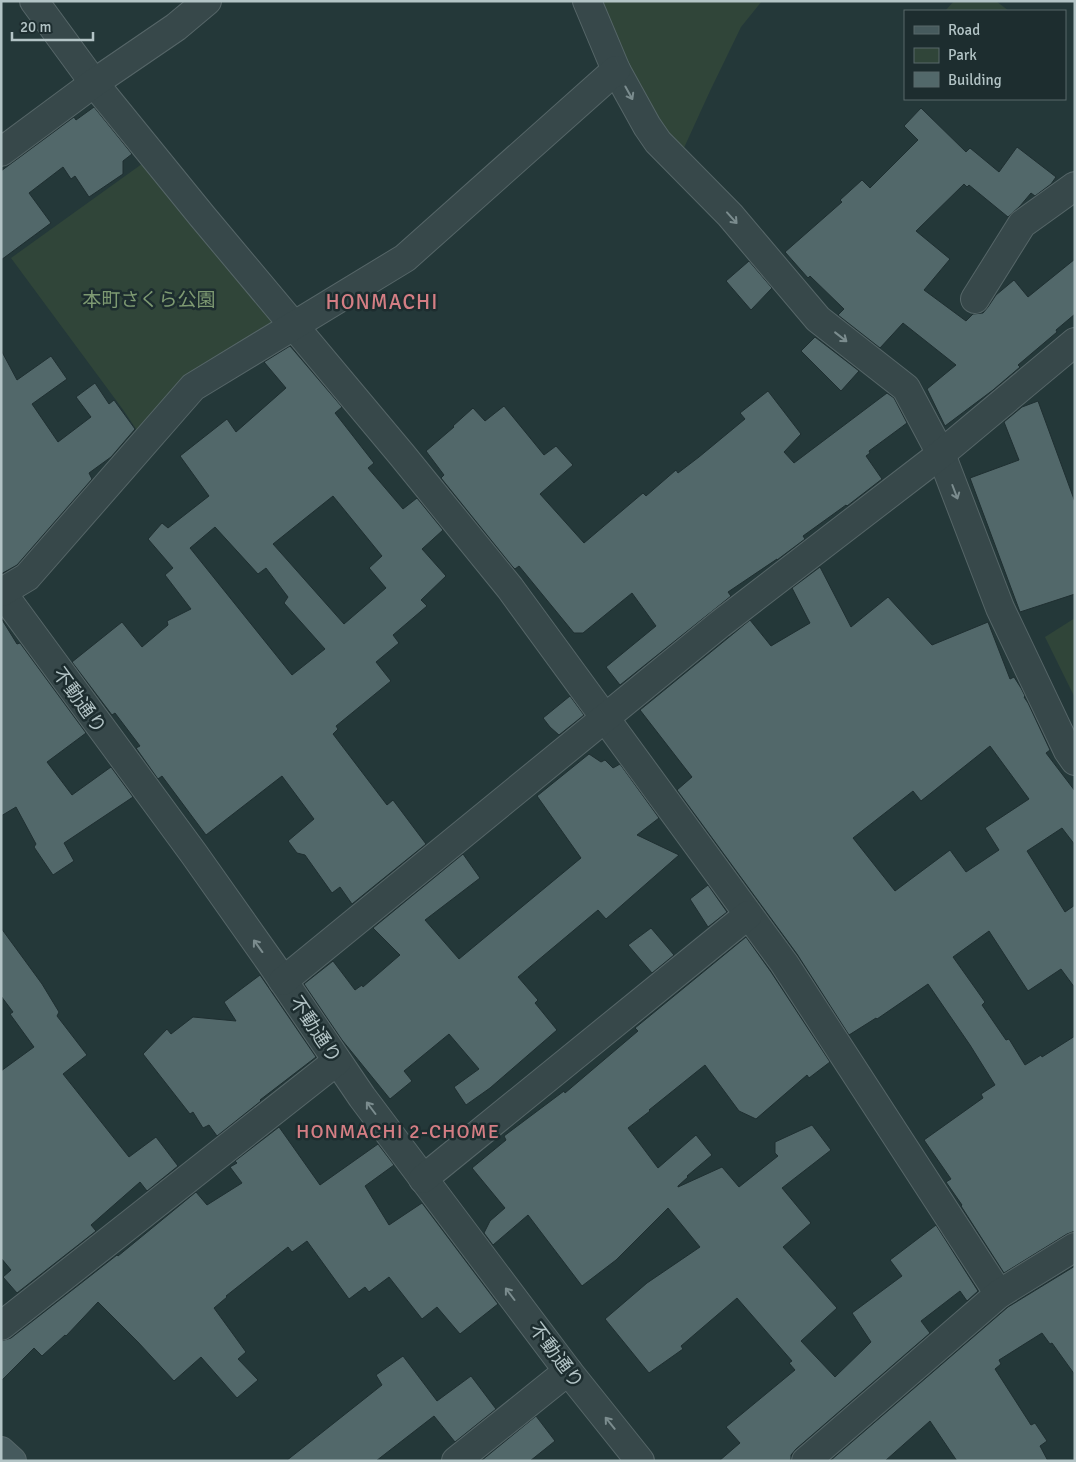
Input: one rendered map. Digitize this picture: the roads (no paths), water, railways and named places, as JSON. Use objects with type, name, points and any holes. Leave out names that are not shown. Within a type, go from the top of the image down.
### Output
[{"type":"main road","points":[[1,1450],[12,1461]]},
{"type":"street","points":[[34,1],[94,83],[293,327],[402,455],[510,588],[784,963],[999,1294]]},
{"type":"street","points":[[1,152],[94,83],[176,27],[207,1]]},
{"type":"street","points":[[587,1],[616,70],[658,142],[730,215],[818,319],[906,388],[941,454],[1000,608],[1068,751],[1075,761]]},
{"type":"street","points":[[2,591],[27,576],[193,387],[405,258],[616,70]]},
{"type":"street","points":[[975,299],[1022,224],[1075,186]]},
{"type":"street","points":[[283,981],[720,624],[941,454],[1075,342]]},
{"type":"street","name":"不動通り","points":[[2,591],[194,854],[337,1061],[568,1371],[640,1461]]},
{"type":"street","points":[[423,1178],[748,915]]},
{"type":"street","points":[[1,1326],[337,1061]]},
{"type":"street","points":[[806,1461],[999,1294],[1075,1247]]},
{"type":"street","points":[[456,1461],[568,1371]]},
{"type":"district","name":"HONMACHI","points":[[382,302]]},
{"type":"district","name":"HONMACHI 2-CHOME","points":[[398,1131]]},
{"type":"park label","name":"本町さくら公園","points":[[149,299]]}]
